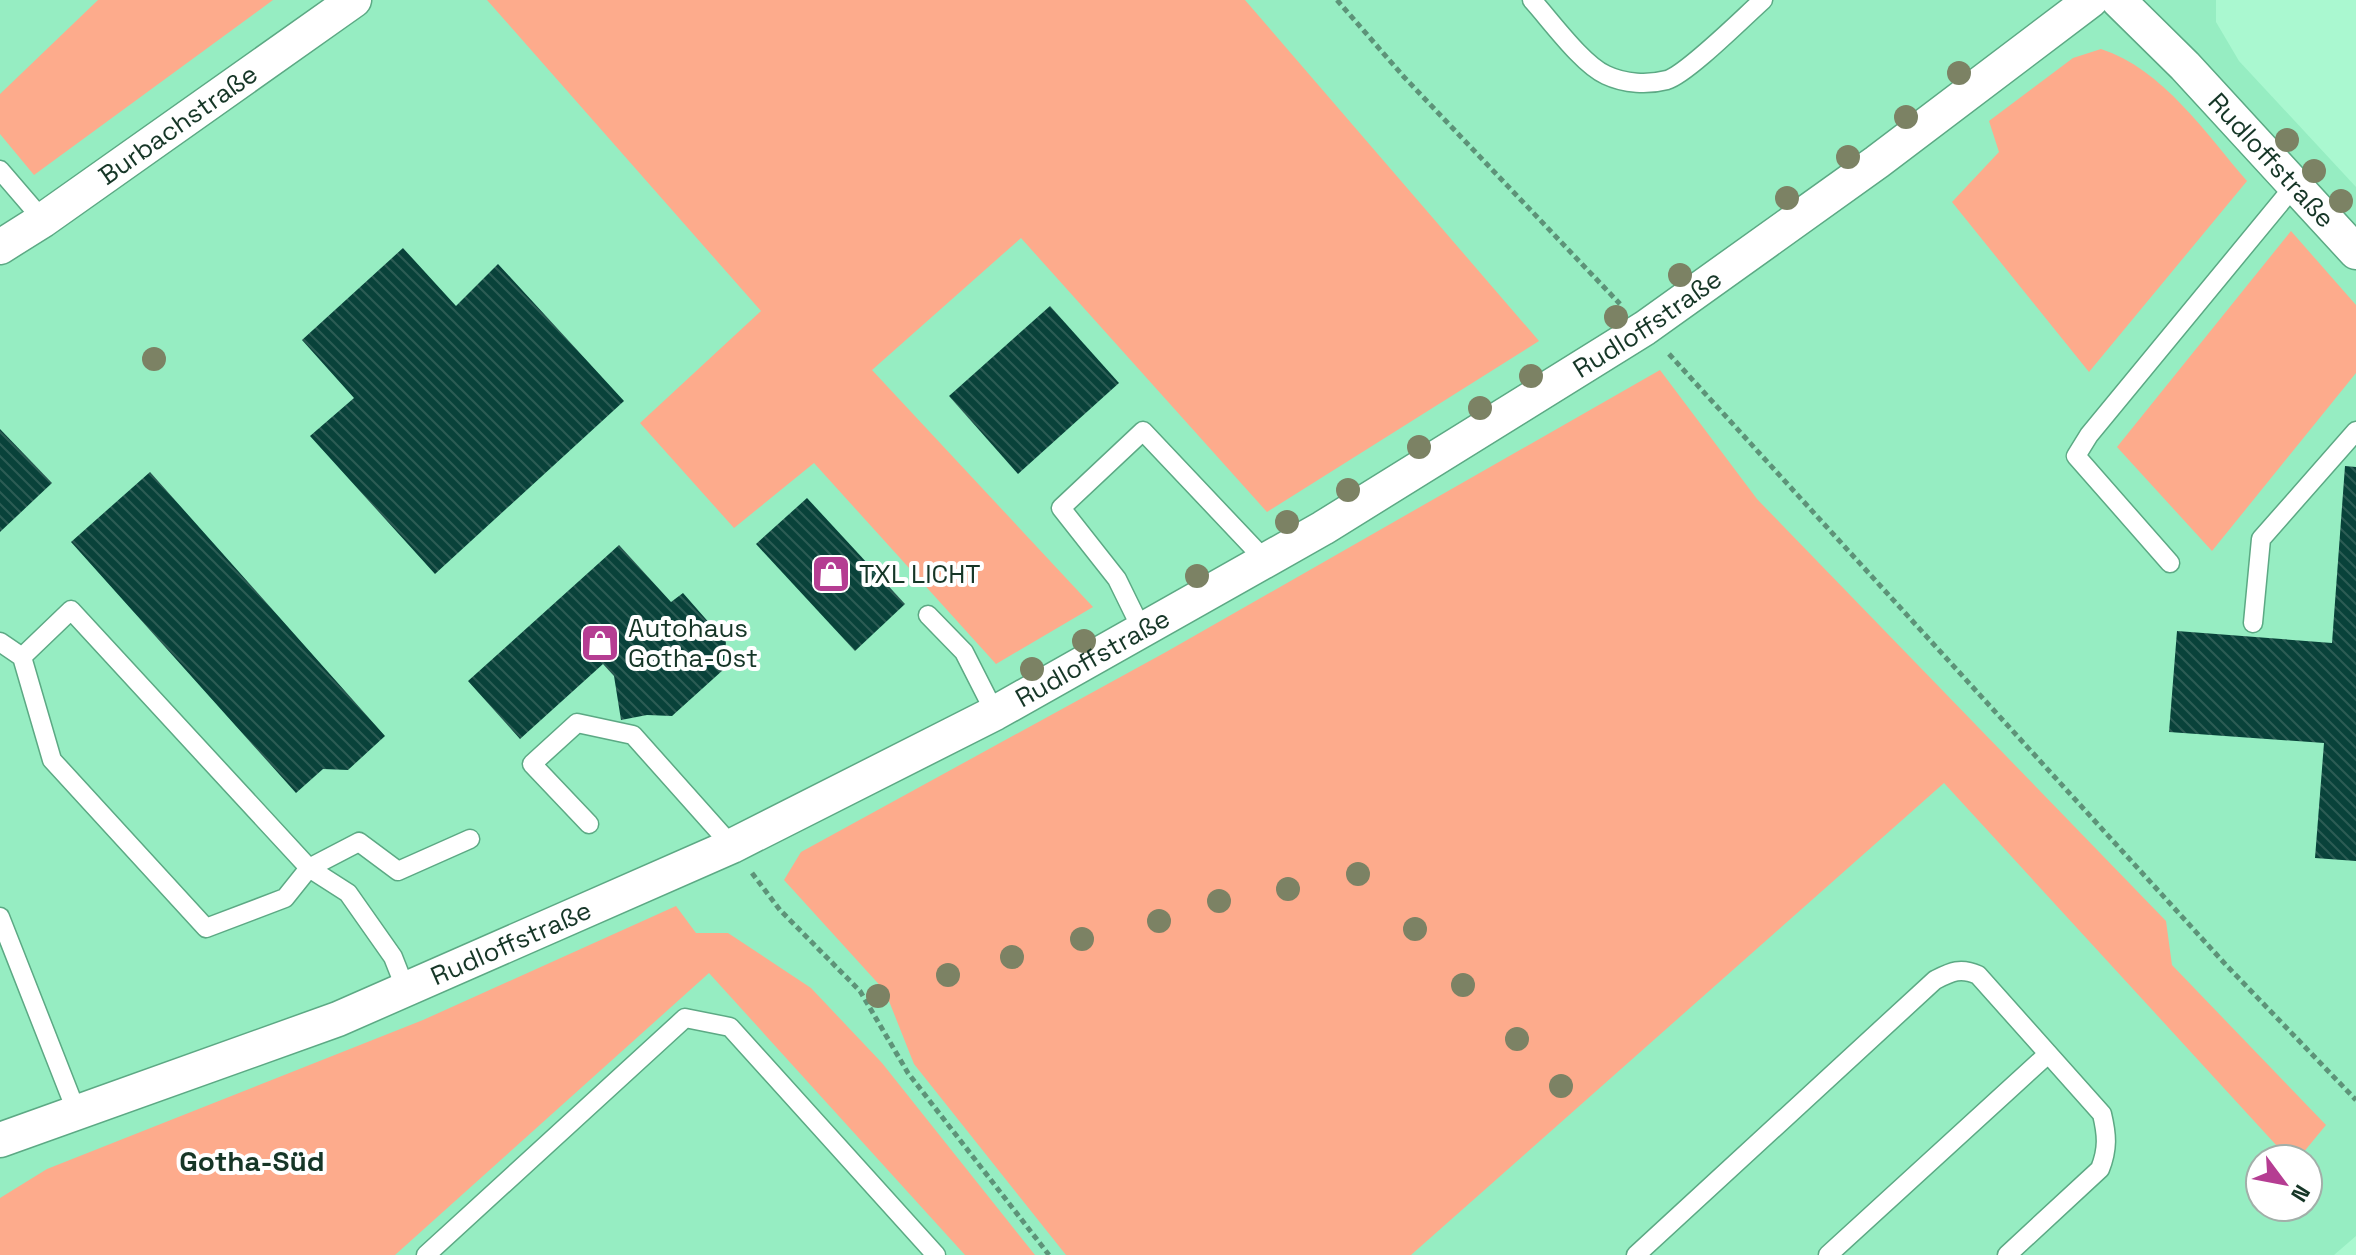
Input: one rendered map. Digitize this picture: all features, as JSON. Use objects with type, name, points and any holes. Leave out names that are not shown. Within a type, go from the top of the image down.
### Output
[{"type":"street","name":"Burbachstraße","points":[[0,247],[43,220],[354,0]]},
{"type":"street","name":"Rudloffstraße","points":[[0,1140],[338,1019],[406,990],[732,846],[995,713],[1323,528],[1633,316],[1877,162],[2091,0]]},
{"type":"street","name":"Rudloffstraße","points":[[2118,0],[2185,66],[2356,252]]},
{"type":"lane","points":[[1532,0],[1575,49],[1605,75],[1637,84],[1670,79],[1763,0]]},
{"type":"lane","points":[[0,170],[43,220]]},
{"type":"lane","points":[[2170,563],[2076,456],[2089,435],[2295,185]]},
{"type":"lane","points":[[1142,630],[1117,579],[1061,508],[1143,431],[1265,560]]},
{"type":"lane","points":[[2253,623],[2261,539],[2356,431]]},
{"type":"lane","points":[[22,657],[71,610],[309,868],[348,893],[393,957],[406,990]]},
{"type":"lane","points":[[928,615],[964,652],[995,713]]},
{"type":"lane","points":[[0,642],[22,657],[52,760],[206,928],[285,898],[309,868],[359,842],[398,871],[470,839]]},
{"type":"lane","points":[[589,824],[532,764],[577,723],[633,735],[732,846]]},
{"type":"lane","points":[[0,917],[77,1113]]},
{"type":"lane","points":[[1636,1255],[1935,980],[1954,970],[1967,970],[1978,975],[2102,1114],[2107,1136],[2107,1153],[2100,1169],[2007,1255]]},
{"type":"lane","points":[[426,1255],[685,1018],[730,1027],[936,1255]]},
{"type":"lane","points":[[1828,1255],[2048,1054]]},
{"type":"path","points":[[1337,0],[1404,77],[1633,316],[2227,966],[2356,1100]]},
{"type":"path","points":[[732,846],[780,910],[860,991],[908,1073],[1049,1255]]},
{"type":"shaded area","points":[[0,0],[2216,0],[2216,22],[2239,61],[2356,187],[2356,1236],[2334,1255],[0,1255]]},
{"type":"shaded area","points":[[98,0],[273,0],[34,175],[0,134],[0,94]]},
{"type":"shaded area","points":[[487,0],[1245,0],[1539,341],[1267,512],[1021,238],[872,370],[1093,607],[996,664],[814,463],[734,528],[640,423],[761,311]]},
{"type":"shaded area","points":[[2101,49],[2123,58],[2164,87],[2247,181],[2089,372],[1952,202],[1999,152],[1989,121],[2073,58]]},
{"type":"shaded area","points":[[2291,231],[2356,305],[2356,373],[2212,551],[2117,447]]},
{"type":"shaded area","points":[[1660,370],[1757,499],[2166,921],[2172,965],[2326,1125],[2311,1143],[2274,1143],[1944,783],[1411,1255],[1066,1255],[914,1064],[885,991],[784,880],[801,852],[1166,652]]},
{"type":"shaded area","points":[[676,906],[696,933],[728,933],[811,988],[882,1063],[1035,1255],[965,1255],[709,973],[395,1255],[0,1255],[0,1198],[47,1169],[423,1020]]},
{"type":"building","points":[[403,248],[456,306],[498,264],[624,401],[435,574],[310,436],[354,398],[302,340]]},
{"type":"building","points":[[1050,306],[1119,383],[1018,474],[949,396]]},
{"type":"building","points":[[0,429],[52,483],[0,532]]},
{"type":"building","points":[[2345,466],[2356,467],[2356,861],[2315,858],[2324,743],[2169,732],[2177,631],[2332,643]]},
{"type":"building","points":[[150,472],[385,736],[348,770],[323,769],[296,793],[71,542]]},
{"type":"building","name":"TXL LICHT","points":[[807,498],[905,604],[855,651],[756,544]]},
{"type":"building","points":[[619,545],[671,602],[683,593],[726,642],[723,670],[672,716],[647,715],[621,720],[614,676],[603,664],[520,739],[468,681]]},
{"type":"place","name":"TXL LICHT","points":[[831,574]]},
{"type":"place","name":"Autohaus Gotha-Ost","points":[[600,643]]},
{"type":"district","name":"Gotha-Süd","points":[[252,1161]]}]
